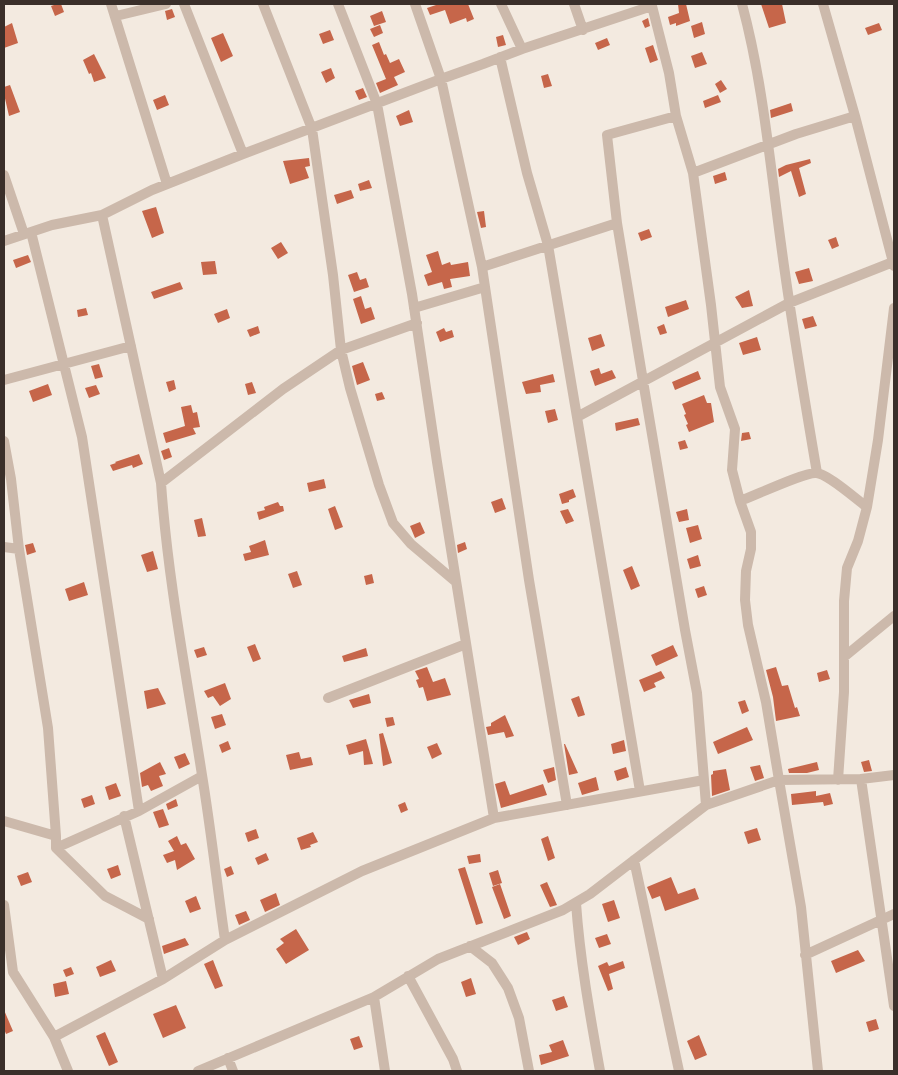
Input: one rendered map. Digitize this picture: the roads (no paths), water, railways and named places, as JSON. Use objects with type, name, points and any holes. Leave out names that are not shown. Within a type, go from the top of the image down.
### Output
[{"type":"street","points":[[111,4],[167,184]]},
{"type":"street","points":[[116,16],[166,4]]},
{"type":"street","points":[[184,4],[243,154]]},
{"type":"street","points":[[263,4],[312,129],[333,275],[341,350],[378,485],[393,523],[411,544],[456,582]]},
{"type":"street","points":[[338,4],[377,104],[414,308],[494,818]]},
{"type":"street","points":[[415,4],[441,79],[482,267],[529,580],[568,805]]},
{"type":"street","points":[[500,4],[522,48]]},
{"type":"street","points":[[574,4],[583,30]]},
{"type":"street","points":[[742,4],[751,36],[789,303],[817,472]]},
{"type":"street","points":[[577,417],[789,303],[893,264],[824,4]]},
{"type":"street","points":[[4,241],[52,225],[102,215],[167,184],[243,154],[522,48],[583,30],[654,5],[669,72],[676,116],[693,173],[720,387],[735,429],[732,470],[751,532],[751,549],[746,571],[745,600],[747,617],[766,702],[800,907],[818,1071]]},
{"type":"street","points":[[500,57],[527,173],[548,245],[640,791]]},
{"type":"street","points":[[676,116],[606,135],[617,223],[643,381],[685,630],[698,693],[706,806]]},
{"type":"street","points":[[693,173],[796,134],[855,116]]},
{"type":"street","points":[[4,175],[28,233],[82,437],[139,810]]},
{"type":"street","points":[[102,215],[161,483],[164,527],[179,641],[202,776],[225,940]]},
{"type":"street","points":[[482,267],[617,223]]},
{"type":"street","points":[[414,308],[485,287]]},
{"type":"street","points":[[838,780],[844,692],[844,601],[847,568],[858,541],[867,507],[878,440],[894,308]]},
{"type":"street","points":[[161,483],[283,389],[341,350],[416,323]]},
{"type":"street","points":[[4,380],[131,346]]},
{"type":"street","points":[[4,441],[11,479],[19,549],[48,728],[56,848],[105,896],[149,919]]},
{"type":"street","points":[[740,501],[804,475],[817,472],[867,507]]},
{"type":"street","points":[[4,547],[19,549]]},
{"type":"street","points":[[844,657],[894,616]]},
{"type":"street","points":[[328,698],[466,644]]},
{"type":"street","points":[[198,1071],[374,997],[438,959],[563,910],[576,903],[706,806],[779,780],[861,779],[894,775]]},
{"type":"street","points":[[56,848],[139,810],[202,776]]},
{"type":"street","points":[[861,779],[894,1006]]},
{"type":"street","points":[[54,1037],[163,979],[225,940],[362,871],[494,818],[704,780]]},
{"type":"street","points":[[124,816],[163,979]]},
{"type":"street","points":[[4,821],[56,836]]},
{"type":"street","points":[[634,860],[679,1071]]},
{"type":"street","points":[[576,903],[587,1002],[600,1071]]},
{"type":"street","points":[[4,905],[8,972],[54,1037],[68,1071]]},
{"type":"street","points":[[806,955],[894,914]]},
{"type":"street","points":[[470,946],[492,963],[508,988],[519,1018],[529,1071]]},
{"type":"street","points":[[408,976],[457,1071]]},
{"type":"street","points":[[374,997],[385,1071]]},
{"type":"street","points":[[228,1058],[233,1071]]}]
